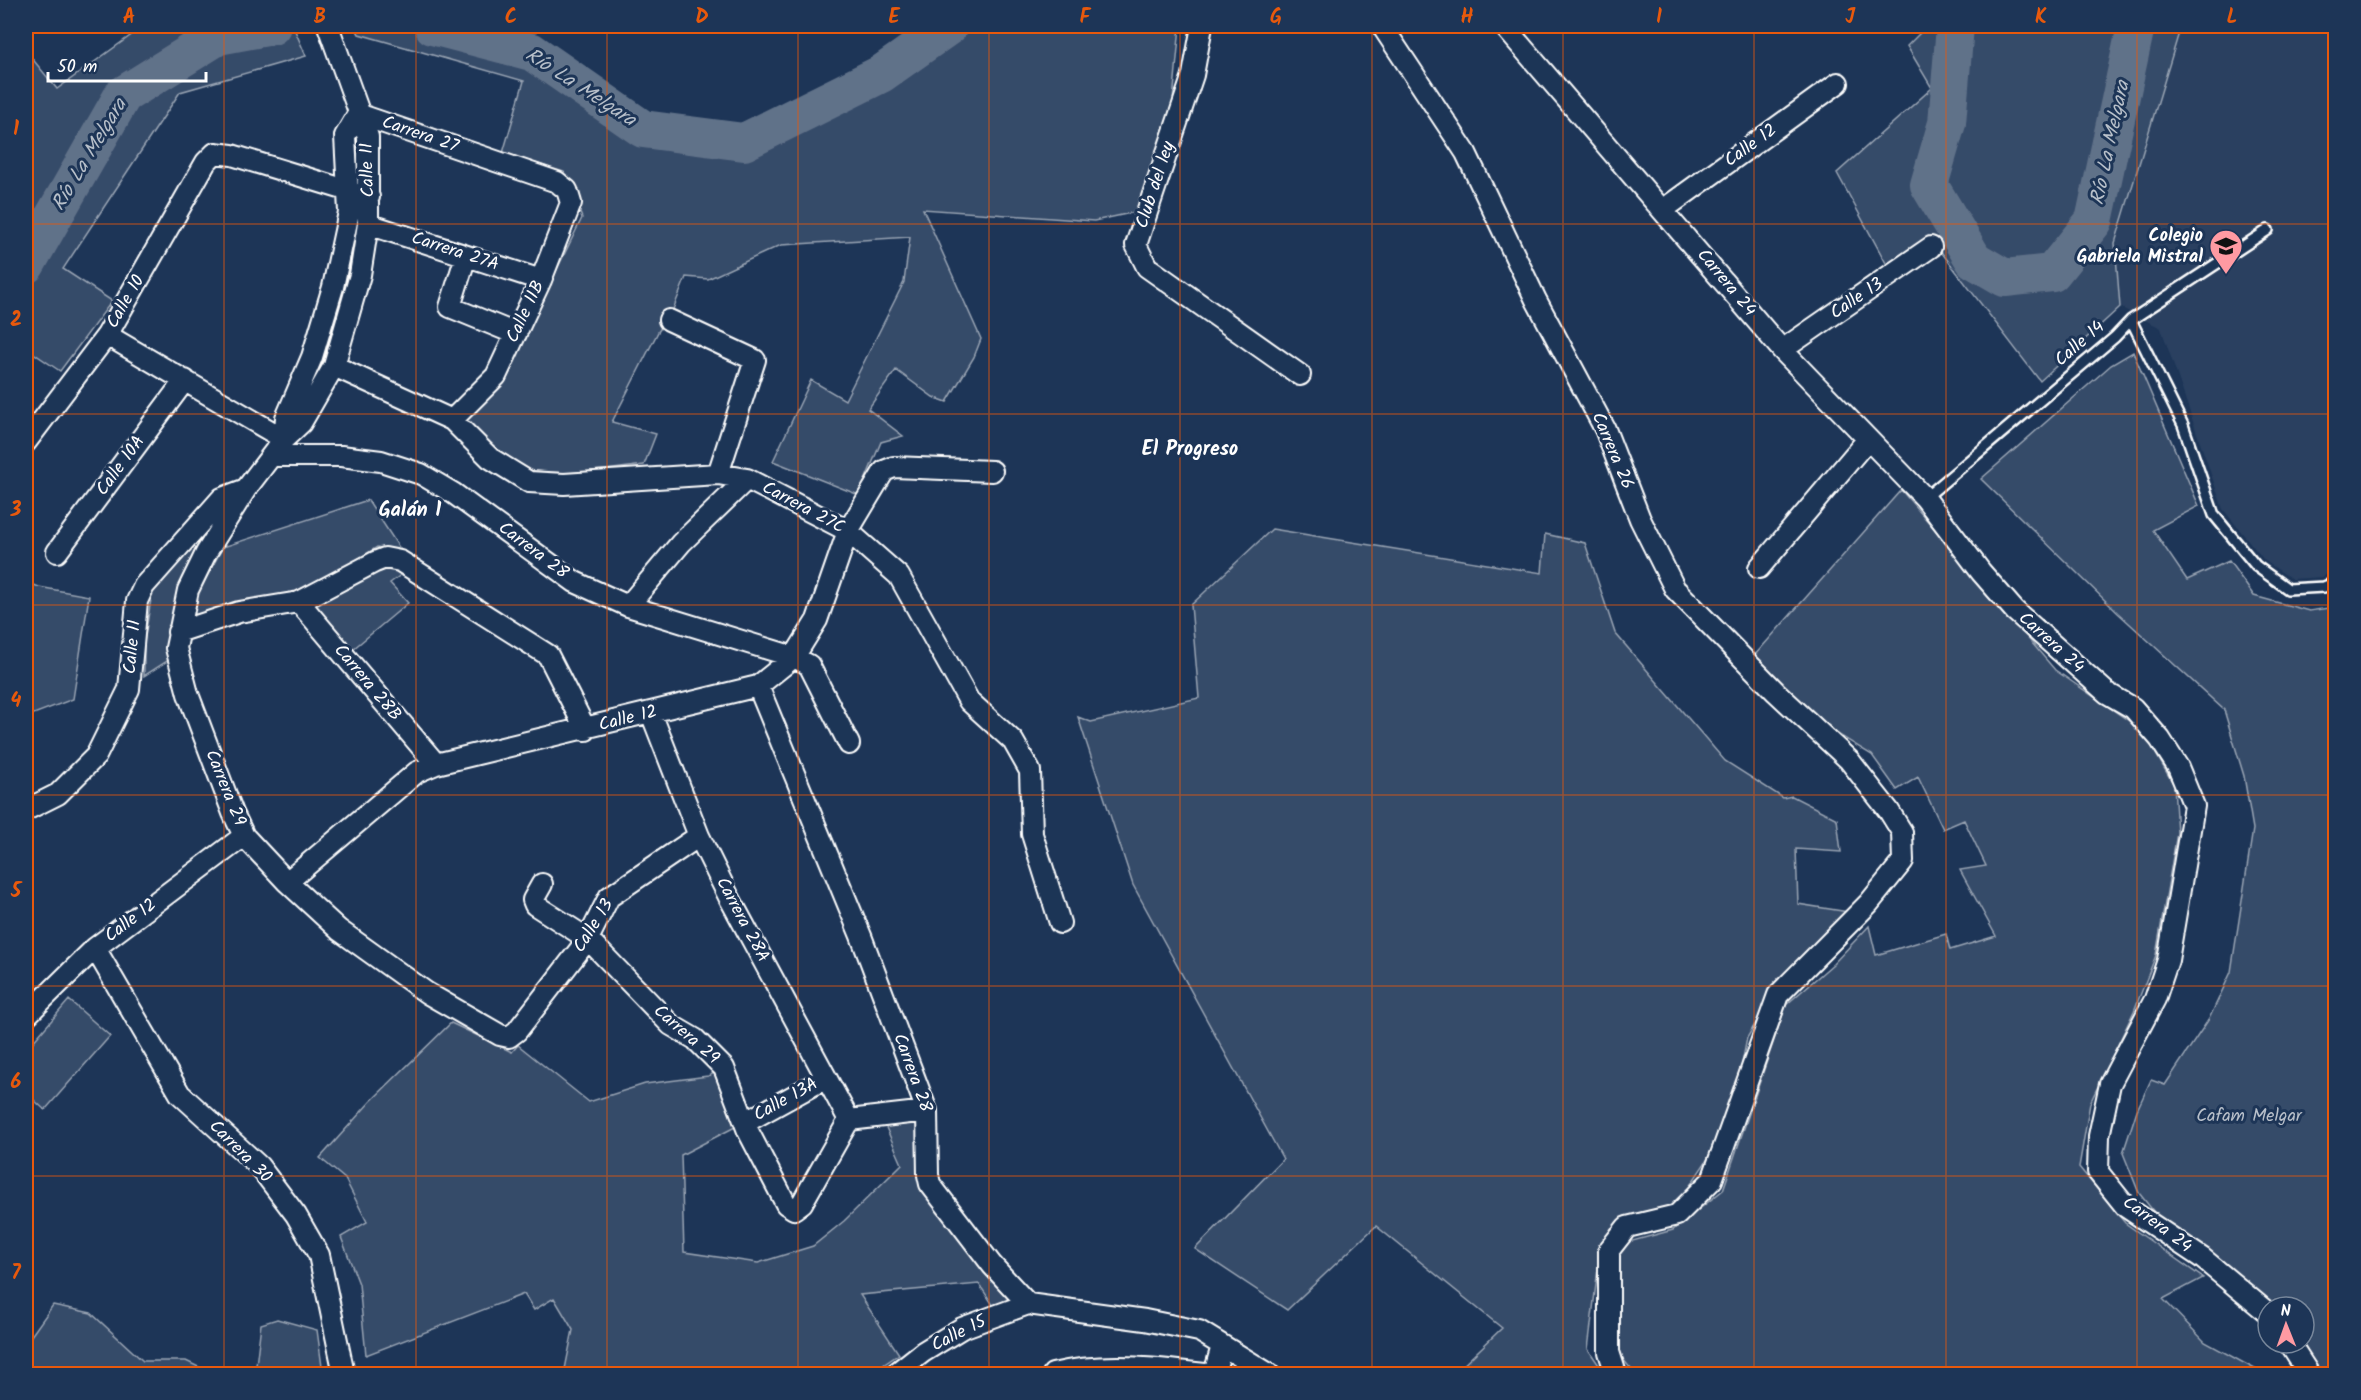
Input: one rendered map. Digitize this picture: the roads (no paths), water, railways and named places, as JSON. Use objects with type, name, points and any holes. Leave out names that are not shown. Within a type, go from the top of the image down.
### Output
[{"type":"street","name":"Club del ley","points":[[1202,26],[1192,75],[1136,245],[1147,267],[1300,375]]},
{"type":"street","name":"Carrera 26","points":[[1382,26],[1466,153],[1536,300],[1605,429],[1640,519],[1675,589],[1776,692],[1849,760],[1902,832],[1903,861],[1869,903],[1778,995],[1712,1180],[1677,1215],[1627,1227],[1609,1250],[1609,1352],[1616,1374]]},
{"type":"street","name":"Carrera 24","points":[[1504,26],[1664,209],[1782,350],[1925,498],[1974,563],[2015,611],[2107,693],[2133,708],[2160,739],[2178,767],[2194,806],[2168,960],[2155,999],[2110,1084],[2099,1136],[2098,1172],[2126,1207],[2202,1258],[2256,1303]]},
{"type":"street","name":"Carrera 27","points":[[329,27],[358,114],[557,182],[567,190]]},
{"type":"street","name":"Calle 12","points":[[1664,209],[1838,83]]},
{"type":"street","name":"Calle 11","points":[[279,447],[286,418],[312,357],[333,287],[349,212],[350,190],[345,136],[358,114]]},
{"type":"street","name":"Calle 11","points":[[279,447],[300,423],[334,366],[360,275],[368,224],[369,197],[368,136],[358,114]]},
{"type":"street","name":"Calle 10","points":[[26,442],[107,335],[206,162],[215,153],[231,155],[350,190]]},
{"type":"street","points":[[350,190],[369,197]]},
{"type":"street","name":"Calle 11B","points":[[452,420],[496,376],[541,280],[571,203],[567,190]]},
{"type":"street","name":"Carrera 27A","points":[[368,224],[541,280]]},
{"type":"street","name":"Calle 13","points":[[1782,350],[1931,248]]},
{"type":"street","points":[[466,256],[450,308],[516,334]]},
{"type":"street","points":[[669,320],[755,360],[718,474]]},
{"type":"street","points":[[107,335],[185,380],[279,447]]},
{"type":"street","name":"Carrera 27C","points":[[334,366],[452,420],[490,458],[530,482],[564,484],[718,474],[747,479],[848,531],[899,576],[969,701],[1013,741],[1030,771],[1032,834],[1060,922]]},
{"type":"street","name":"Calle 10A","points":[[57,552],[185,380]]},
{"type":"street","points":[[1759,568],[1868,439]]},
{"type":"street","name":"Carrera 29","points":[[279,447],[246,489],[201,562],[188,590],[178,632],[176,648],[188,694],[232,813],[244,836],[287,882],[339,930],[427,993],[500,1035],[509,1037]]},
{"type":"street","name":"Carrera 28","points":[[279,447],[381,461],[421,474],[453,493],[574,582],[628,606],[794,657]]},
{"type":"street","name":"Calle 12","points":[[287,882],[417,772],[436,764],[586,730],[758,686],[794,657],[817,620],[848,531],[884,471],[894,466],[992,471]]},
{"type":"street","points":[[628,606],[681,543],[747,479]]},
{"type":"street","name":"Calle 11","points":[[26,810],[58,794],[96,756],[129,689],[136,601],[144,586],[222,498],[246,489]]},
{"type":"street","points":[[178,632],[239,612],[299,602],[385,558],[400,561],[548,655],[586,730]]},
{"type":"street","name":"Carrera 28B","points":[[299,602],[436,764]]},
{"type":"street","points":[[794,657],[808,665],[849,744]]},
{"type":"street","name":"Carrera 28","points":[[758,686],[861,936],[927,1111],[930,1184],[992,1265],[1028,1304]]},
{"type":"street","name":"Carrera 28A","points":[[651,713],[699,836],[849,1120]]},
{"type":"street","name":"Calle 12","points":[[26,1016],[95,948],[244,836]]},
{"type":"street","name":"Calle 13","points":[[509,1037],[517,1031],[588,939],[609,897],[699,836]]},
{"type":"street","name":"Carrera 29","points":[[542,884],[533,903],[588,939],[671,1025],[695,1039],[724,1068],[746,1122],[786,1204],[794,1209],[802,1203],[849,1120]]},
{"type":"street","name":"Carrera 30","points":[[95,948],[180,1094],[259,1166],[296,1215],[314,1245],[319,1255],[344,1374]]},
{"type":"street","name":"Calle 13A","points":[[746,1122],[826,1078]]},
{"type":"street","points":[[849,1120],[927,1111]]},
{"type":"street","points":[[1028,1304],[1145,1320],[1199,1331],[1269,1374]]},
{"type":"street","name":"Calle 15","points":[[895,1374],[923,1352],[962,1328],[1028,1304]]},
{"type":"street","points":[[1214,1374],[1222,1346]]},
{"type":"street","points":[[2297,1355],[2309,1374]]},
{"type":"street","points":[[1053,1374],[1104,1369],[1158,1368],[1205,1374]]},
{"type":"lane","name":"Calle 14","points":[[1925,498],[2115,337],[2131,320],[2268,230]]},
{"type":"lane","points":[[2131,320],[2183,425],[2214,514],[2256,566],[2288,590],[2324,587],[2336,582]]},
{"type":"waterway","name":"Río La Melgara","points":[[26,265],[123,95],[218,36],[272,26]]},
{"type":"waterway","name":"Río La Melgara","points":[[433,26],[532,52],[643,129],[744,142],[881,74],[949,26]]},
{"type":"waterway","name":"Río La Melgara","points":[[1955,26],[1947,123],[1929,185],[1974,260],[2005,278],[2052,273],[2094,221],[2136,26]]},
{"type":"place","name":"Colegio Gabriela Mistral","points":[[2226,275]]},
{"type":"district","name":"El Progreso","points":[[1190,450]]},
{"type":"district","name":"Galán 1","points":[[410,511]]},
{"type":"park label","name":"Cafam Melgar","points":[[2249,1116]]}]
